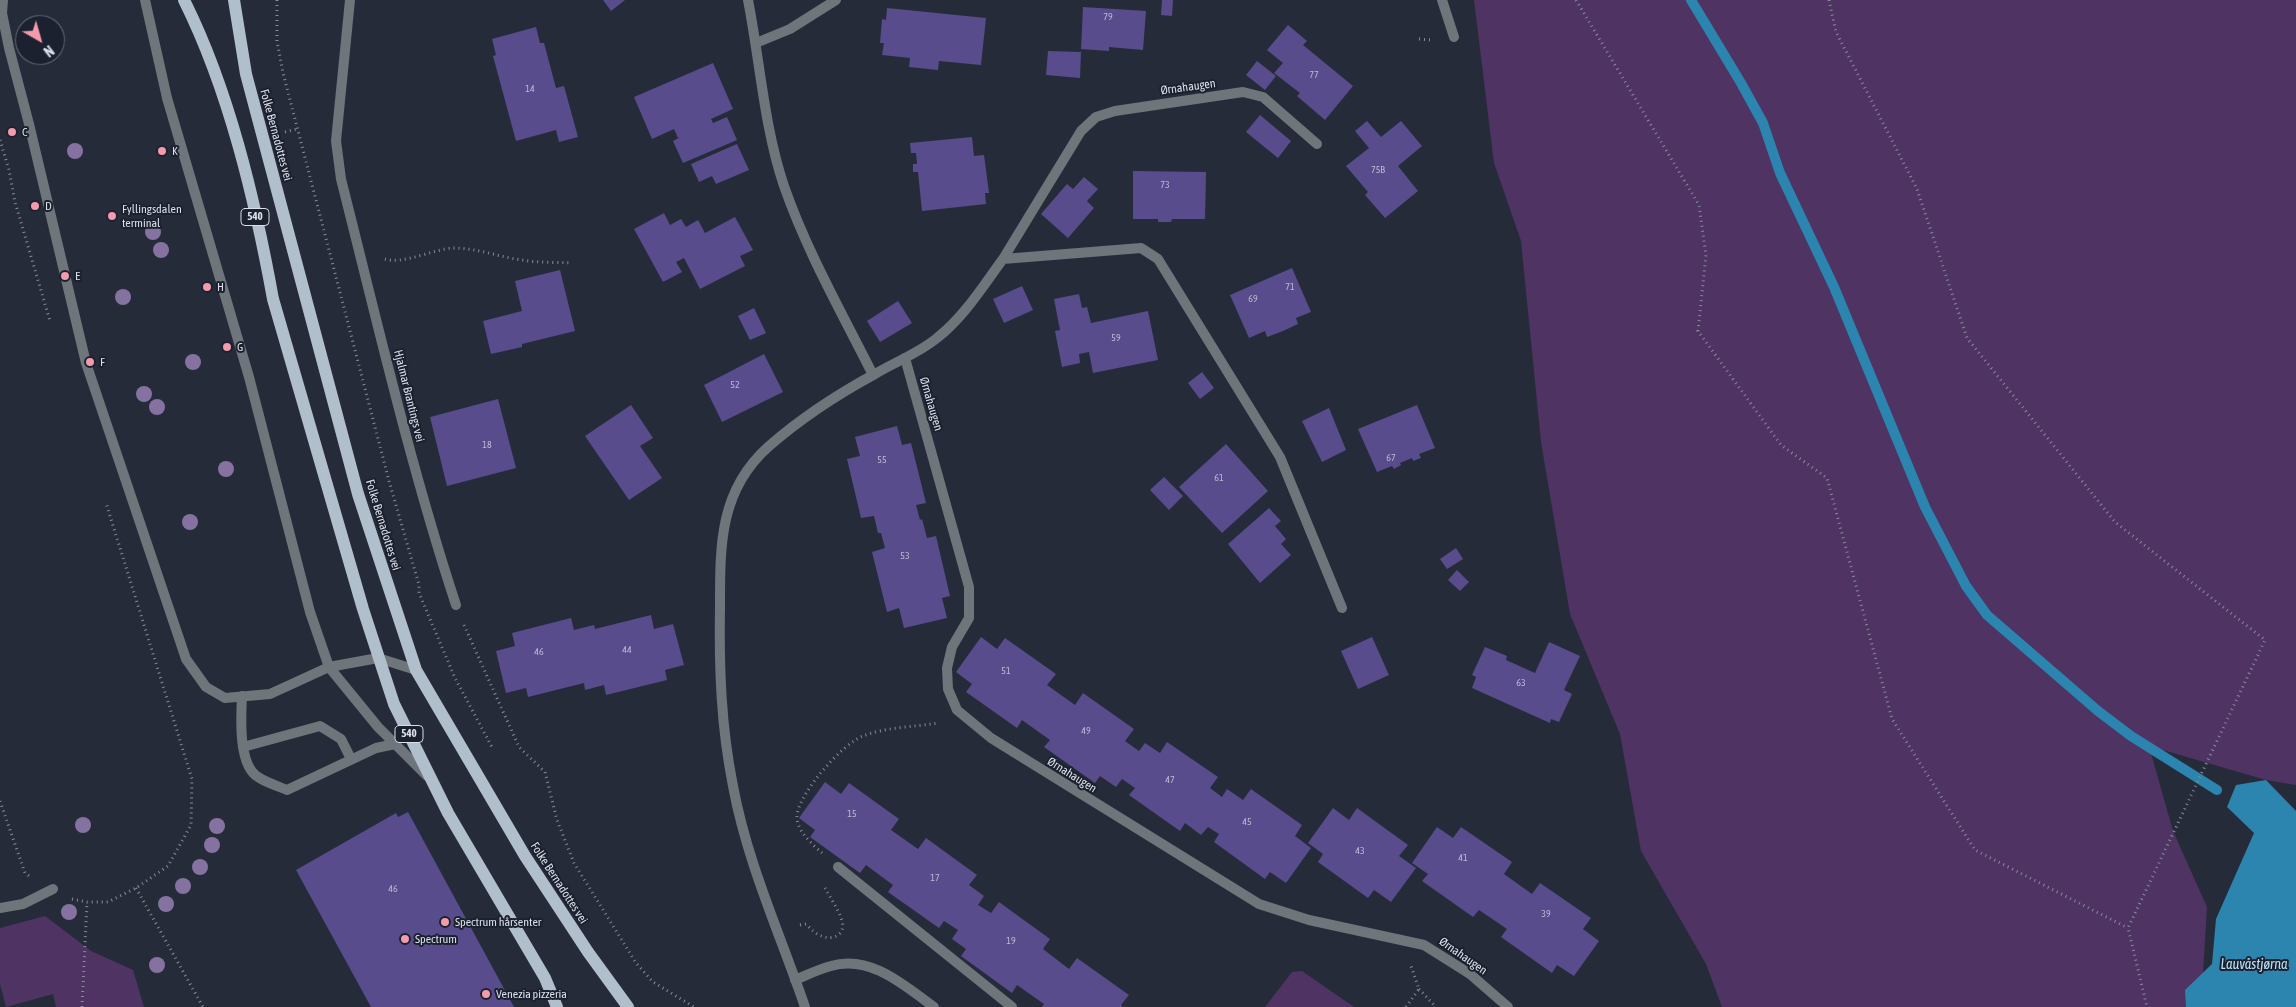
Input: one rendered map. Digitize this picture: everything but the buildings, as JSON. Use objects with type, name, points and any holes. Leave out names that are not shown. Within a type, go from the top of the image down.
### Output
[{"type":"main road","name":"540","points":[[184,0],[201,35],[222,90],[265,255],[273,299],[378,658],[394,704],[431,780],[545,978],[557,1007]]},
{"type":"main road","name":"Folke Bernadottes vei","points":[[234,0],[248,83],[358,494],[416,670],[525,856],[588,952],[628,1007]]},
{"type":"street","points":[[3,0],[2,13],[9,48],[86,363],[186,659],[206,687],[225,698],[270,694],[329,667],[378,658],[416,670]]},
{"type":"street","points":[[146,0],[167,98],[249,376],[310,612],[329,667],[378,727],[431,780]]},
{"type":"street","name":"Hjalmar Brantings vei","points":[[350,0],[336,141],[341,179],[416,473],[456,605]]},
{"type":"street","points":[[748,0],[769,126],[784,185],[816,263],[873,375]]},
{"type":"street","points":[[756,43],[790,29],[836,0]]},
{"type":"street","points":[[1442,0],[1454,37]]},
{"type":"street","name":"Ørnahaugen","points":[[805,1007],[755,867],[733,788],[722,718],[720,684],[722,536],[729,503],[744,473],[767,448],[796,424],[873,375],[937,338],[971,304],[1002,259],[1081,132],[1096,118],[1115,111],[1244,92],[1263,97],[1317,144]]},
{"type":"street","points":[[1002,259],[1141,248],[1158,259],[1280,457],[1342,608]]},
{"type":"street","name":"Ørnahaugen","points":[[905,358],[969,587],[969,618],[952,647],[947,668],[948,689],[957,710],[991,738],[1259,904],[1309,920],[1424,945],[1470,974],[1508,1007]]},
{"type":"street","points":[[242,696],[240,733],[246,758],[256,777],[287,790],[376,748],[395,744]]},
{"type":"street","points":[[243,747],[320,726],[341,739],[351,759]]},
{"type":"street","points":[[838,867],[1012,1007]]},
{"type":"street","points":[[0,908],[23,904],[53,889]]},
{"type":"street","points":[[795,980],[832,965],[856,964],[885,972],[934,1007]]},
{"type":"path","points":[[277,0],[277,41],[283,73],[389,481],[419,585],[419,593],[455,678],[497,757]]},
{"type":"path","points":[[1576,0],[1699,205],[1706,255],[1698,331],[1781,445],[1827,478],[1892,720],[1975,850],[2128,928]]},
{"type":"path","points":[[1829,0],[1836,32],[1917,189],[1967,338],[2115,522],[2265,640],[2128,928],[2147,1007]]},
{"type":"path","points":[[382,258],[394,261],[443,249],[456,248],[500,254],[533,262],[572,262]]},
{"type":"path","points":[[113,527],[192,779],[191,826],[168,866],[136,888],[203,1007]]},
{"type":"path","points":[[456,605],[519,747],[545,772],[557,820],[574,863],[636,963],[653,982],[694,1007]]},
{"type":"path","points":[[806,924],[823,937],[832,938],[843,929],[843,922],[824,883],[826,878],[838,867],[812,844],[801,830],[797,817],[800,805],[825,766],[840,751],[861,736],[943,722],[962,714]]},
{"type":"path","points":[[82,1007],[87,902]]},
{"type":"path","points":[[1403,940],[1419,989],[1436,1007]]},
{"type":"path","points":[[1406,1007],[1419,989]]},
{"type":"shaded area","points":[[1474,0],[2296,0],[2296,785],[2266,780],[2149,746],[2173,831],[2207,907],[2201,1007],[1722,1007],[1706,964],[1641,851],[1620,734],[1570,614],[1541,442],[1521,241],[1494,163]]},
{"type":"shaded area","points":[[45,916],[91,951],[133,970],[144,1007],[56,1007],[53,994],[6,1007],[0,984],[0,928]]},
{"type":"shaded area","points":[[1302,971],[1354,1007],[1265,1007],[1292,972]]},
{"type":"water","name":"Lauvåstjørna","points":[[2266,780],[2296,811],[2296,1007],[2186,1007],[2185,990],[2212,964],[2216,919],[2254,833],[2227,807],[2236,785]]},
{"type":"waterway","points":[[1691,0],[1763,123],[1780,173],[1834,287],[1925,507],[1966,586],[1987,615],[2098,711],[2131,736],[2217,790]]},
{"type":"place","name":"C","points":[[12,132]]},
{"type":"place","name":"K","points":[[162,151]]},
{"type":"place","name":"D","points":[[35,206]]},
{"type":"place","name":"Fyllingsdalen terminal","points":[[112,216]]},
{"type":"place","name":"E","points":[[65,276]]},
{"type":"place","name":"H","points":[[207,287]]},
{"type":"place","name":"G","points":[[227,347]]},
{"type":"place","name":"F","points":[[90,362]]},
{"type":"place","name":"Spectrum hårsenter","points":[[445,922]]},
{"type":"place","name":"Spectrum","points":[[405,939]]},
{"type":"place","name":"Venezia pizzeria","points":[[486,994]]}]
